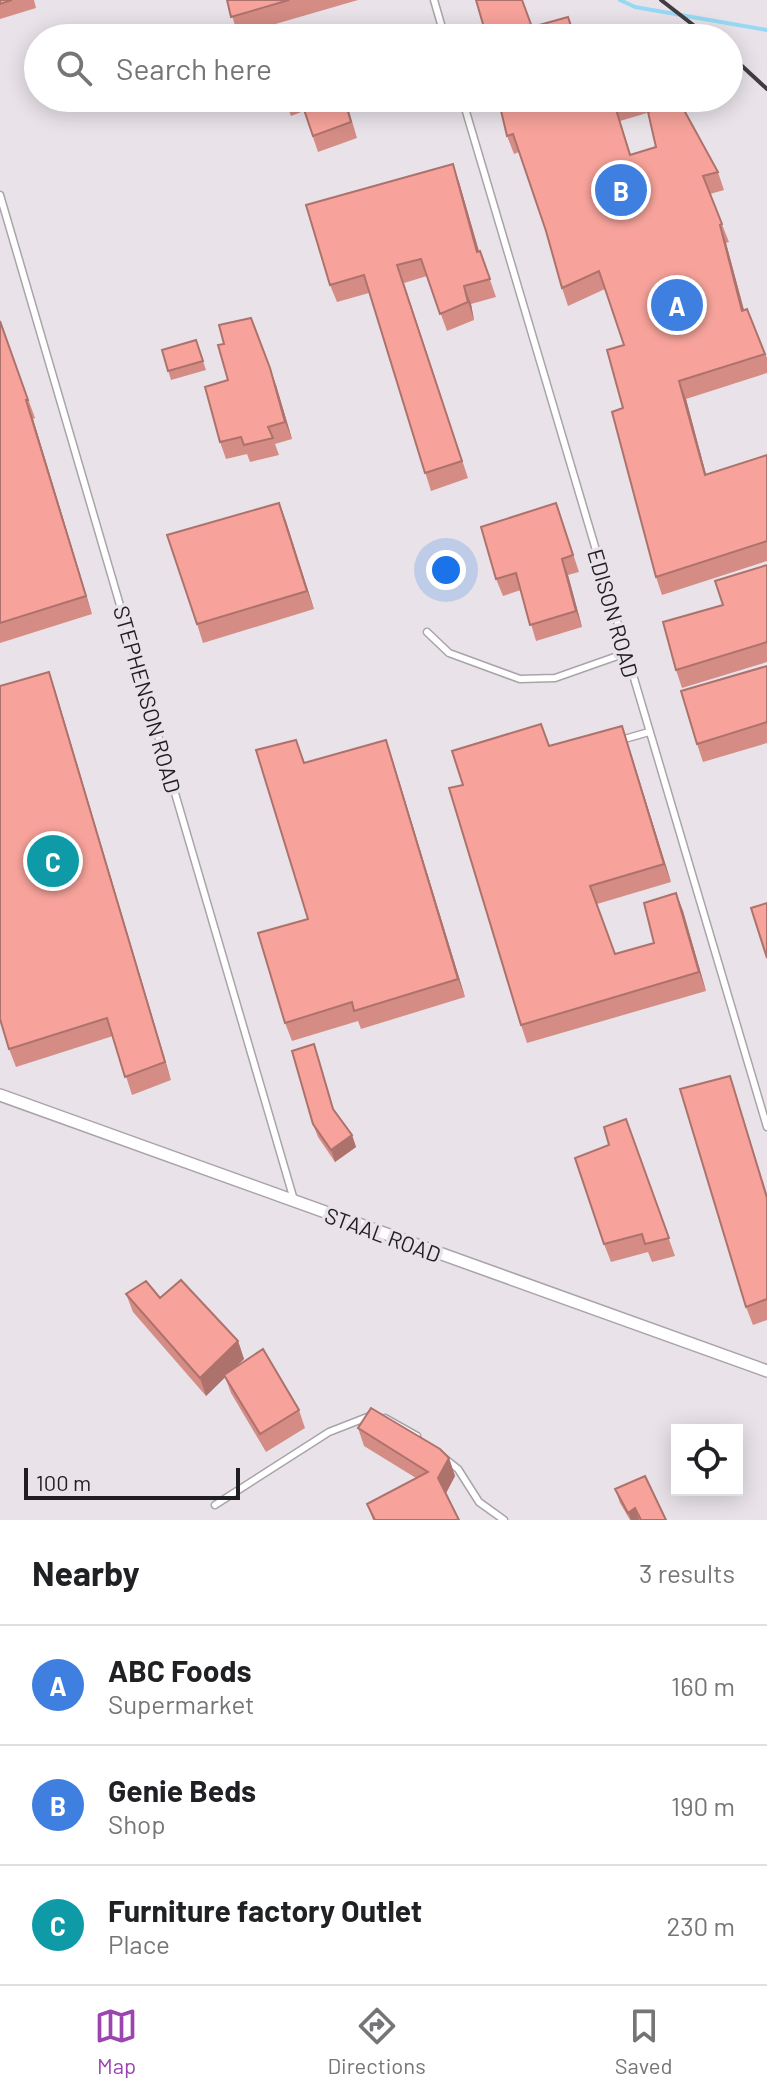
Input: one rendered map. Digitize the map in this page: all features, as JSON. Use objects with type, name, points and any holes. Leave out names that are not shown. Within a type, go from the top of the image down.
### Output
[{"type":"street","name":"STAAL ROAD","points":[[0,1095],[767,1371]]},
{"type":"lane","points":[[434,0],[441,24]]},
{"type":"lane","name":"EDISON ROAD","points":[[466,112],[767,1127]]},
{"type":"lane","name":"STEPHENSON ROAD","points":[[0,195],[294,1203]]},
{"type":"lane","points":[[427,632],[449,653],[520,679],[555,678],[626,653]]},
{"type":"lane","points":[[614,742],[649,732]]},
{"type":"lane","points":[[215,1505],[329,1432],[367,1415],[388,1419],[419,1438]]},
{"type":"lane","points":[[439,1454],[458,1469],[479,1502],[504,1520]]},
{"type":"building","points":[[227,0],[289,0],[231,17]]},
{"type":"building","points":[[476,0],[522,0],[531,24],[483,24]]},
{"type":"building","points":[[568,17],[570,24],[543,24]]},
{"type":"building","points":[[305,112],[348,112],[351,122],[313,136]]},
{"type":"building","points":[[501,112],[617,112],[630,155],[656,147],[648,112],[685,112],[718,172],[703,176],[722,224],[742,311],[747,309],[765,354],[679,381],[705,475],[767,455],[767,541],[656,577],[612,412],[623,408],[607,350],[624,345],[599,271],[562,288],[513,134],[507,136]]},
{"type":"building","points":[[453,164],[477,252],[480,251],[490,279],[464,286],[468,302],[440,314],[421,259],[397,265],[462,461],[425,473],[364,275],[330,285],[306,205]]},
{"type":"building","points":[[251,318],[270,368],[285,422],[268,427],[273,438],[244,445],[241,437],[220,442],[205,387],[228,380],[218,345],[224,344],[219,325]]},
{"type":"building","points":[[0,321],[28,400],[86,596],[0,623]]},
{"type":"building","points":[[196,340],[203,361],[168,371],[162,350]]},
{"type":"building","points":[[279,503],[307,591],[197,624],[167,535]]},
{"type":"building","points":[[556,503],[573,555],[562,559],[576,611],[530,625],[516,573],[496,579],[481,527]]},
{"type":"building","points":[[767,565],[767,642],[676,670],[663,622],[723,605],[715,581]]},
{"type":"building","points":[[767,666],[767,722],[697,744],[681,691]]},
{"type":"building","points":[[49,672],[165,1062],[125,1077],[107,1018],[9,1049],[0,1019],[0,686]]},
{"type":"building","points":[[541,724],[549,746],[622,726],[664,864],[590,886],[615,954],[654,943],[644,903],[676,893],[699,972],[521,1025],[449,788],[463,785],[452,751]]},
{"type":"building","points":[[296,740],[304,763],[386,740],[458,979],[354,1011],[352,1002],[285,1023],[258,933],[308,919],[256,750]]},
{"type":"building","points":[[767,903],[767,958],[751,908]]},
{"type":"building","points":[[314,1044],[333,1109],[352,1135],[331,1150],[313,1124],[292,1051]]},
{"type":"building","points":[[730,1076],[767,1198],[767,1299],[746,1307],[680,1089]]},
{"type":"building","points":[[626,1119],[669,1238],[645,1244],[642,1234],[604,1244],[575,1158],[609,1145],[604,1127]]},
{"type":"building","points":[[181,1280],[238,1341],[200,1378],[126,1294],[146,1281],[160,1298]]},
{"type":"building","points":[[263,1349],[299,1410],[260,1434],[224,1375]]},
{"type":"building","points":[[371,1408],[440,1449],[449,1458],[438,1478],[459,1520],[375,1520],[367,1504],[428,1472],[358,1428]]},
{"type":"building","points":[[645,1476],[666,1520],[641,1520],[635,1508],[628,1513],[615,1489]]},
{"type":"waterway","points":[[620,0],[635,7],[733,24]]},
{"type":"waterway","points":[[743,26],[767,30]]},
{"type":"railway","points":[[661,0],[692,24]]},
{"type":"railway","points":[[743,67],[767,89]]},
{"type":"place","name":"Genie Beds","points":[[621,190]]},
{"type":"place","name":"ABC Foods","points":[[677,305]]},
{"type":"place","name":"Furniture factory Outlet","points":[[53,861]]}]
